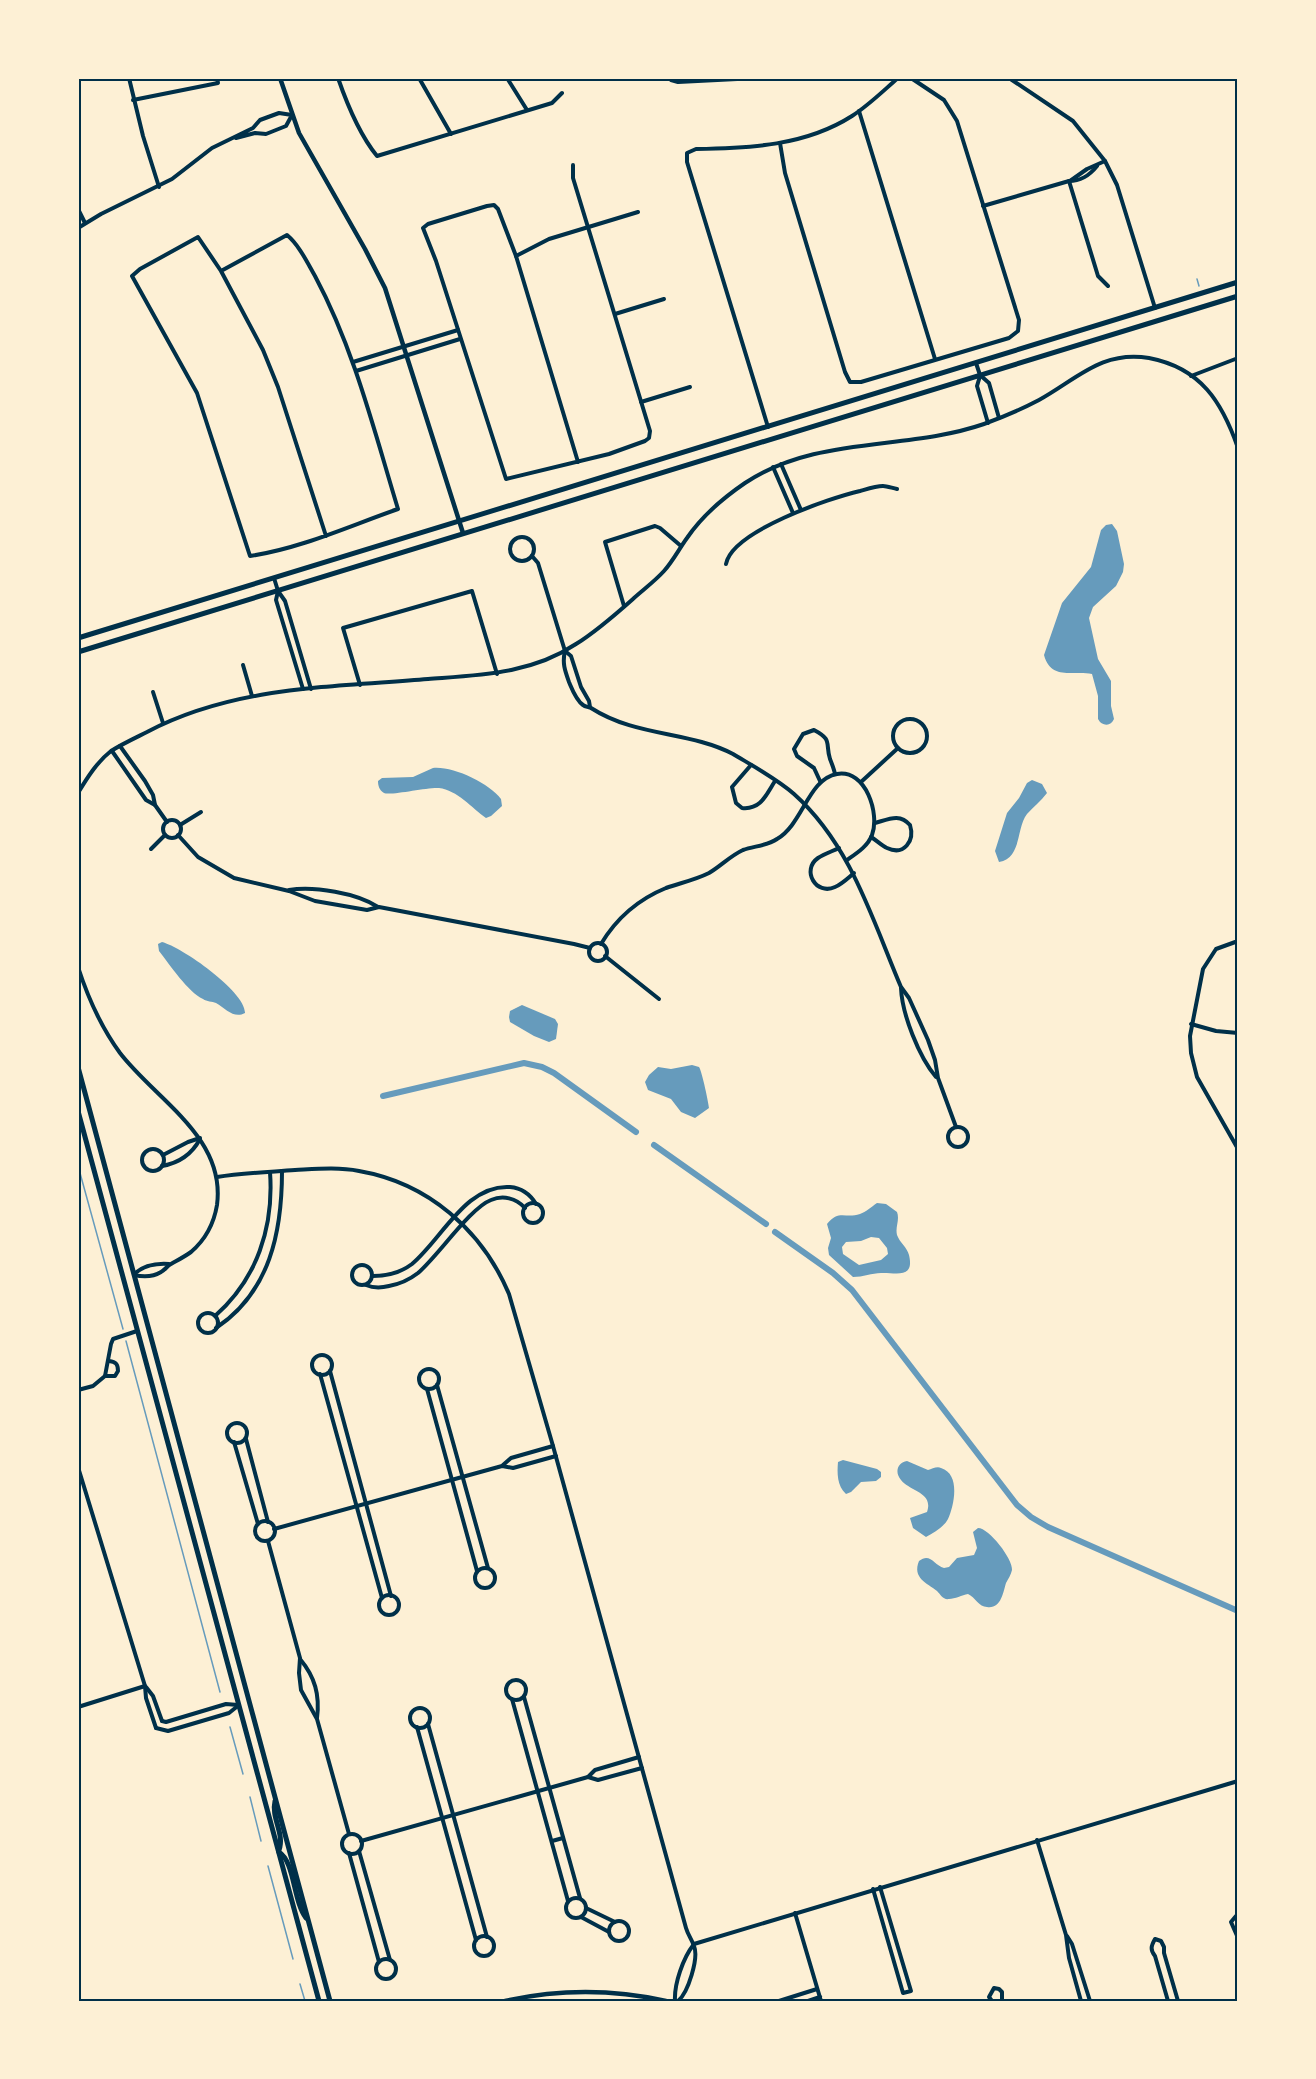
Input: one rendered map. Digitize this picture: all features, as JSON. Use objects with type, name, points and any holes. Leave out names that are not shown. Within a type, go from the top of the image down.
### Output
[{"type":"main road","points":[[78,638],[1238,282]]},
{"type":"main road","points":[[78,652],[1238,296]]},
{"type":"main road","points":[[1155,308],[1159,321]]},
{"type":"main road","points":[[78,1067],[330,2001]]},
{"type":"main road","points":[[78,1111],[319,2001]]},
{"type":"main road","points":[[92,1163],[103,1160]]},
{"type":"main road","points":[[123,1277],[134,1275]]},
{"type":"main road","points":[[239,1705],[249,1702]]},
{"type":"main road","points":[[275,1798],[273,1809],[281,1841],[279,1852]]},
{"type":"main road","points":[[279,1852],[287,1861],[298,1903],[309,1921]]},
{"type":"street","points":[[129,78],[133,100],[159,187]]},
{"type":"street","points":[[280,78],[292,115],[308,150],[377,270],[391,304],[463,533]]},
{"type":"street","points":[[338,78],[346,102],[377,156],[552,103],[562,93]]},
{"type":"street","points":[[419,78],[451,134]]},
{"type":"street","points":[[507,78],[527,110]]},
{"type":"street","points":[[671,79],[678,82],[757,78]]},
{"type":"street","points":[[768,427],[687,162],[687,153],[696,149],[760,147],[810,135],[829,128],[859,111],[898,78]]},
{"type":"street","points":[[780,143],[785,173],[845,372],[850,382],[861,382],[1009,338],[1018,331],[1019,321],[957,121],[944,100],[911,78]]},
{"type":"street","points":[[1009,78],[1073,122],[1106,161],[1117,185],[1155,308]]},
{"type":"street","points":[[133,100],[217,80]]},
{"type":"street","points":[[859,111],[935,359]]},
{"type":"street","points":[[236,138],[256,126],[260,120],[279,113],[292,115]]},
{"type":"street","points":[[78,228],[159,187],[187,170],[212,148],[236,138],[255,133],[266,134],[286,126],[292,115]]},
{"type":"street","points":[[1069,181],[1080,173],[1106,161]]},
{"type":"street","points":[[573,165],[573,178],[650,431],[650,438],[645,441],[609,454],[578,462],[506,479],[436,261],[423,228],[428,224],[494,205],[498,209],[516,256],[578,462]]},
{"type":"street","points":[[983,206],[1069,181],[1078,181],[1097,166]]},
{"type":"street","points":[[1080,173],[1083,178]]},
{"type":"street","points":[[1069,181],[1098,276],[1108,286]]},
{"type":"street","points":[[78,209],[85,223]]},
{"type":"street","points":[[516,256],[549,239],[638,212]]},
{"type":"street","points":[[221,271],[286,235],[292,239],[330,304],[353,362],[398,509],[326,536],[276,552],[250,556],[197,393],[132,276],[140,269],[198,237],[221,271],[263,350],[278,387],[326,536]]},
{"type":"street","points":[[615,314],[664,299]]},
{"type":"street","points":[[353,362],[458,330]]},
{"type":"street","points":[[356,371],[460,339]]},
{"type":"street","points":[[78,793],[97,765],[112,751],[163,723],[196,710],[252,696],[303,689],[497,674],[536,664],[565,651],[591,633],[663,573],[695,527],[716,506],[748,481],[781,464],[815,453],[929,437],[988,423],[1041,399],[1092,366],[1115,359],[1147,358],[1172,365],[1205,386],[1218,401],[1238,448]]},
{"type":"street","points":[[1191,376],[1238,358]]},
{"type":"street","points":[[976,363],[980,375],[989,383],[999,418]]},
{"type":"street","points":[[980,375],[977,386],[988,423]]},
{"type":"street","points":[[642,402],[690,387]]},
{"type":"street","points":[[781,464],[801,510]]},
{"type":"street","points":[[773,468],[793,513]]},
{"type":"street","points":[[726,564],[731,553],[753,536],[793,513],[844,495],[882,486],[897,489]]},
{"type":"street","points":[[624,606],[604,542],[655,526],[681,546]]},
{"type":"street","points":[[518,538],[529,539],[534,545],[532,556],[526,561],[518,561],[510,551],[512,544],[518,538]]},
{"type":"street","points":[[532,556],[538,563],[565,651],[571,656],[581,687],[590,701],[590,707]]},
{"type":"street","points":[[274,578],[278,591],[284,598],[311,689]]},
{"type":"street","points":[[278,591],[276,600],[303,689]]},
{"type":"street","points":[[360,685],[343,628],[472,591],[497,674]]},
{"type":"street","points":[[565,651],[562,661],[573,691],[583,705],[618,723],[705,743],[731,753],[794,794],[805,806],[839,848],[854,873],[901,987],[909,998],[925,1032],[935,1060],[938,1078],[956,1127]]},
{"type":"street","points":[[243,665],[252,696]]},
{"type":"street","points":[[153,692],[163,723]]},
{"type":"street","points":[[909,719],[920,721],[927,730],[928,736],[924,746],[914,753],[903,752],[898,748],[893,738],[895,728],[899,723],[909,719]]},
{"type":"street","points":[[820,781],[814,768],[797,756],[794,749],[803,734],[814,730],[825,736],[835,774]]},
{"type":"street","points":[[120,746],[145,781],[153,795],[155,805],[166,822]]},
{"type":"street","points":[[861,782],[898,748]]},
{"type":"street","points":[[112,751],[146,800],[155,805]]},
{"type":"street","points":[[751,765],[732,787],[736,803],[742,808],[755,808],[764,800],[775,781]]},
{"type":"street","points":[[602,944],[619,920],[643,901],[666,888],[710,872],[742,851],[775,841],[792,827],[820,781],[835,774],[852,776],[861,782],[871,805],[875,823],[872,837],[865,846],[847,860]]},
{"type":"street","points":[[178,835],[180,825],[201,812]]},
{"type":"street","points":[[872,837],[886,848],[898,850],[905,848],[912,837],[910,825],[902,818],[892,817],[875,823]]},
{"type":"street","points":[[178,835],[170,838],[165,835],[163,829],[166,822],[172,820],[180,825]]},
{"type":"street","points":[[151,849],[165,835]]},
{"type":"street","points":[[178,835],[198,857],[234,878],[289,891],[315,901],[367,910],[379,908],[590,948]]},
{"type":"street","points":[[839,848],[817,858],[811,866],[810,876],[813,882],[825,889],[834,888],[854,873]]},
{"type":"street","points":[[289,891],[313,889],[355,897],[379,908]]},
{"type":"street","points":[[1238,941],[1216,949],[1203,969],[1191,1024],[1190,1044],[1195,1070],[1206,1094],[1238,1149]]},
{"type":"street","points":[[594,944],[602,944],[606,950],[605,956],[598,961],[593,959],[589,955],[590,948],[594,944]]},
{"type":"street","points":[[605,956],[659,999]]},
{"type":"street","points":[[78,968],[94,1010],[111,1040],[123,1056],[200,1138],[210,1156],[216,1177],[216,1208],[208,1230],[194,1249],[169,1264],[161,1272],[144,1277],[134,1275]]},
{"type":"street","points":[[901,987],[901,1001],[914,1036],[929,1069],[938,1078]]},
{"type":"street","points":[[1191,1024],[1238,1033]]},
{"type":"street","points":[[914,1036],[925,1032]]},
{"type":"street","points":[[956,1127],[964,1129],[968,1135],[966,1144],[959,1147],[953,1146],[948,1139],[951,1131],[956,1127]]},
{"type":"street","points":[[163,1155],[200,1138]]},
{"type":"street","points":[[163,1155],[158,1150],[151,1149],[145,1152],[142,1158],[143,1165],[148,1170],[155,1170],[176,1162],[194,1150],[200,1138]]},
{"type":"street","points":[[161,1167],[163,1155]]},
{"type":"street","points":[[216,1177],[282,1171],[345,1169],[387,1177],[432,1199],[463,1225],[481,1244],[494,1264],[509,1294],[686,1928],[694,1944],[695,1960],[685,1995],[677,2001],[675,1993],[687,1952],[694,1944],[1238,1781]]},
{"type":"street","points":[[216,1328],[218,1323],[215,1316],[209,1313],[203,1314],[198,1319],[198,1326],[202,1331],[208,1333],[216,1328],[237,1311],[258,1283],[272,1252],[282,1202],[282,1171]]},
{"type":"street","points":[[215,1316],[231,1302],[249,1275],[261,1248],[268,1223],[270,1172]]},
{"type":"street","points":[[501,1187],[502,1198]]},
{"type":"street","points":[[373,1276],[395,1273],[412,1264],[479,1194],[488,1189],[501,1187],[526,1192],[543,1212],[538,1222],[531,1223],[524,1219],[523,1212],[531,1203],[536,1204]]},
{"type":"street","points":[[366,1284],[373,1276],[371,1269],[365,1265],[358,1266],[353,1270],[352,1277],[356,1283],[375,1287],[398,1284],[418,1274],[463,1225],[491,1200],[502,1198],[516,1200],[525,1208]]},
{"type":"street","points":[[268,1223],[279,1224]]},
{"type":"street","points":[[422,1254],[429,1262]]},
{"type":"street","points":[[134,1275],[141,1268],[158,1263],[169,1264]]},
{"type":"street","points":[[395,1273],[398,1284]]},
{"type":"street","points":[[78,1390],[93,1386],[105,1376],[111,1344],[118,1337],[137,1331]]},
{"type":"street","points":[[330,1371],[320,1374],[314,1371],[312,1365],[314,1359],[319,1355],[326,1355],[331,1359],[330,1371],[391,1596]]},
{"type":"street","points":[[105,1376],[115,1376],[118,1371],[118,1365],[109,1360]]},
{"type":"street","points":[[427,1389],[436,1385],[439,1379],[437,1373],[432,1369],[425,1369],[420,1373],[419,1380],[421,1386],[427,1389],[477,1571],[475,1578],[477,1584],[482,1588],[489,1587],[494,1582],[495,1576],[488,1568],[436,1385]]},
{"type":"street","points":[[320,1374],[382,1598],[379,1603],[381,1611],[392,1615],[396,1612],[399,1605],[396,1598],[391,1596],[382,1598]]},
{"type":"street","points":[[330,1412],[340,1409]]},
{"type":"street","points":[[246,1438],[241,1442],[229,1439],[227,1433],[229,1427],[234,1423],[240,1423],[248,1433],[246,1438],[268,1522],[274,1529],[274,1535],[268,1541]]},
{"type":"street","points":[[437,1428],[447,1425]]},
{"type":"street","points":[[234,1442],[258,1524]]},
{"type":"street","points":[[502,1466],[511,1458],[553,1446]]},
{"type":"street","points":[[342,1456],[352,1452]]},
{"type":"street","points":[[274,1529],[502,1466],[513,1468],[556,1456]]},
{"type":"street","points":[[78,1467],[156,1728]]},
{"type":"street","points":[[246,1483],[257,1480]]},
{"type":"street","points":[[268,1522],[263,1521],[255,1529],[255,1535],[259,1540],[268,1541]]},
{"type":"street","points":[[465,1530],[476,1527]]},
{"type":"street","points":[[268,1541],[300,1658],[312,1676],[316,1688],[318,1705],[316,1719]]},
{"type":"street","points":[[370,1557],[380,1554]]},
{"type":"street","points":[[477,1571],[481,1568],[488,1568]]},
{"type":"street","points":[[300,1658],[298,1673],[301,1690],[316,1719],[349,1834]]},
{"type":"street","points":[[524,1697],[519,1700],[507,1695],[506,1688],[509,1682],[516,1680],[522,1682],[526,1688],[524,1697],[549,1788],[580,1898],[585,1902],[586,1908],[580,1917]]},
{"type":"street","points":[[145,1686],[153,1696],[162,1721]]},
{"type":"street","points":[[78,1707],[145,1686]]},
{"type":"street","points":[[512,1699],[568,1901],[566,1907],[568,1914],[580,1917],[609,1932]]},
{"type":"street","points":[[148,1705],[155,1702]]},
{"type":"street","points":[[162,1721],[166,1722],[226,1704],[239,1705]]},
{"type":"street","points":[[156,1728],[168,1731],[229,1713],[239,1705]]},
{"type":"street","points":[[476,1940],[482,1936],[487,1937],[492,1941],[494,1947],[492,1952],[486,1956],[480,1956],[475,1952],[476,1940],[467,1907],[417,1727],[412,1723],[410,1716],[419,1707],[429,1712],[428,1724],[487,1937]]},
{"type":"street","points":[[156,1728],[162,1721]]},
{"type":"street","points":[[417,1727],[428,1724]]},
{"type":"street","points":[[362,1840],[588,1777],[595,1770],[639,1757]]},
{"type":"street","points":[[428,1767],[439,1764]]},
{"type":"street","points":[[588,1777],[598,1780],[642,1768]]},
{"type":"street","points":[[349,1834],[358,1836],[362,1840],[362,1846],[355,1854],[344,1850],[342,1845],[344,1838],[349,1834]]},
{"type":"street","points":[[552,1841],[563,1838]]},
{"type":"street","points":[[1037,1840],[1066,1935],[1072,1944],[1090,2001]]},
{"type":"street","points":[[359,1851],[390,1960]]},
{"type":"street","points":[[349,1853],[379,1962],[377,1972],[381,1977],[387,1979],[393,1977],[396,1971],[395,1964],[384,1959],[379,1962]]},
{"type":"street","points":[[456,1869],[467,1865]]},
{"type":"street","points":[[359,1890],[369,1887]]},
{"type":"street","points":[[873,1889],[903,1993],[911,1991],[880,1887]]},
{"type":"street","points":[[568,1901],[580,1898]]},
{"type":"street","points":[[467,1907],[478,1904]]},
{"type":"street","points":[[586,1908],[615,1922]]},
{"type":"street","points":[[795,1912],[820,1999],[808,2001]]},
{"type":"street","points":[[1238,1916],[1231,1922],[1238,1938]]},
{"type":"street","points":[[621,1921],[627,1925],[629,1931],[627,1938],[618,1941],[612,1938],[609,1932],[610,1926],[615,1922],[621,1921]]},
{"type":"street","points":[[369,1926],[380,1923]]},
{"type":"street","points":[[885,1931],[892,1929]]},
{"type":"street","points":[[1066,1935],[1066,1947],[1082,2001]]},
{"type":"street","points":[[1168,2001],[1152,1952],[1151,1946],[1155,1940],[1161,1941],[1164,1947],[1178,2001]]},
{"type":"street","points":[[895,1963],[902,1961]]},
{"type":"street","points":[[1165,1990],[1174,1987]]},
{"type":"street","points":[[992,2001],[989,1997],[994,1988],[1002,1992],[1002,2001]]},
{"type":"street","points":[[779,2001],[817,1989]]},
{"type":"street","points":[[505,2001],[550,1993],[584,1991],[624,1993],[666,2001]]},
{"type":"water","points":[[1112,524],[1117,531],[1124,564],[1123,572],[1116,586],[1093,607],[1089,618],[1098,659],[1111,681],[1111,706],[1114,719],[1106,725],[1098,719],[1098,696],[1092,674],[1058,671],[1047,663],[1044,655],[1062,603],[1091,567],[1101,530],[1106,525]]},
{"type":"water","points":[[433,768],[450,770],[470,777],[495,793],[501,799],[502,806],[486,818],[446,789],[433,788],[388,794],[382,792],[379,787],[378,781],[382,778],[413,777]]},
{"type":"water","points":[[1032,780],[1042,784],[1047,793],[1027,814],[1012,855],[999,862],[995,851],[1007,813],[1027,783]]},
{"type":"water","points":[[162,942],[184,952],[224,983],[243,1004],[245,1013],[234,1014],[191,991],[159,951],[158,944]]},
{"type":"water","points":[[522,1005],[555,1019],[558,1024],[556,1039],[549,1042],[510,1022],[510,1011]]},
{"type":"water","points":[[692,1065],[699,1067],[709,1108],[695,1118],[681,1112],[671,1099],[648,1090],[645,1082],[658,1067],[671,1069]]},
{"type":"water","points":[[877,1203],[886,1204],[897,1212],[897,1235],[908,1252],[909,1268],[902,1273],[878,1273],[853,1277],[829,1255],[828,1248],[831,1238],[827,1224],[835,1217],[860,1214]],"holes":[[[871,1237],[879,1238],[887,1248],[888,1254],[881,1260],[859,1265],[843,1254],[842,1247],[846,1242],[861,1241]]]},
{"type":"water","points":[[843,1460],[877,1469],[881,1472],[881,1477],[876,1481],[861,1482],[846,1494],[839,1483],[838,1475],[838,1462]]},
{"type":"water","points":[[907,1461],[928,1470],[941,1468],[947,1471],[954,1483],[954,1499],[948,1519],[926,1537],[913,1528],[910,1518],[927,1512],[927,1500],[905,1484],[897,1471],[899,1465]]},
{"type":"water","points":[[978,1528],[983,1529],[994,1538],[1009,1559],[1012,1570],[1001,1600],[992,1607],[984,1607],[968,1594],[945,1599],[917,1572],[919,1561],[926,1558],[944,1568],[949,1567],[957,1558],[974,1555],[977,1548],[973,1532]]},
{"type":"waterway","points":[[1197,279],[1199,286]]},
{"type":"waterway","points":[[383,1096],[524,1063],[542,1067],[554,1073],[636,1132]]},
{"type":"waterway","points":[[654,1145],[766,1224]]},
{"type":"waterway","points":[[80,1173],[123,1329]]},
{"type":"waterway","points":[[775,1232],[833,1273],[852,1290],[1017,1505],[1031,1517],[1048,1527],[1238,1611]]},
{"type":"waterway","points":[[126,1341],[220,1692]]},
{"type":"waterway","points":[[230,1727],[243,1774]]},
{"type":"waterway","points":[[250,1797],[261,1841]]},
{"type":"waterway","points":[[268,1866],[293,1959]]},
{"type":"waterway","points":[[300,1984],[305,2001]]}]
